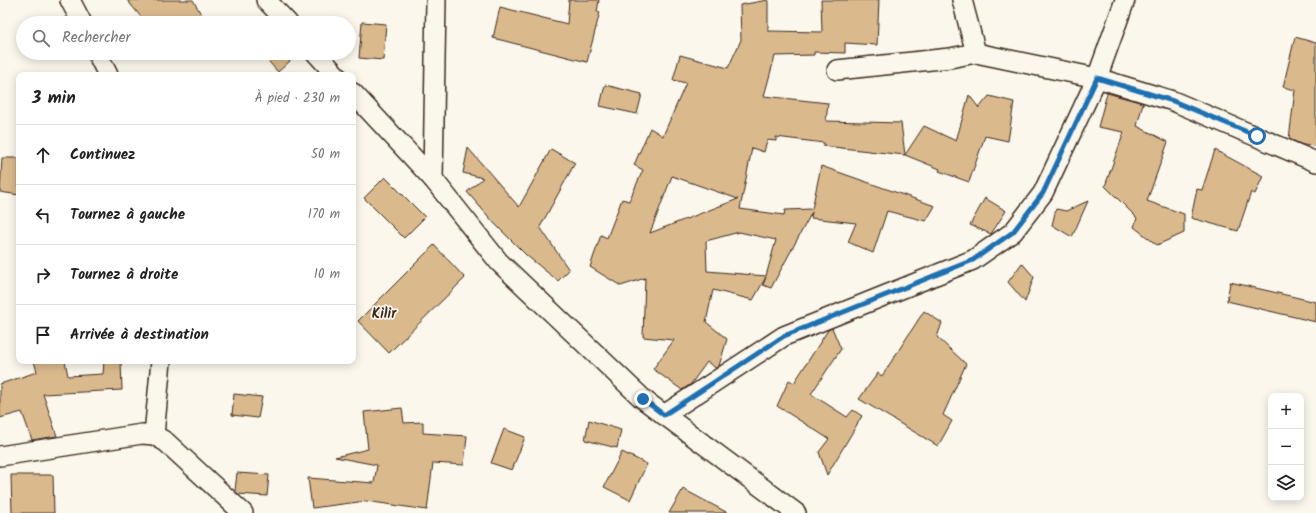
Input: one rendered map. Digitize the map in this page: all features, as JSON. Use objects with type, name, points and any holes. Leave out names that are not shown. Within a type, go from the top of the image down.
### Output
[{"type":"street","points":[[70,0],[78,16]]},
{"type":"street","points":[[266,0],[281,16]]},
{"type":"street","points":[[433,179],[436,0]]},
{"type":"street","points":[[962,0],[976,53]]},
{"type":"street","points":[[664,415],[784,336],[973,260],[1013,232],[1043,193],[1097,78],[1125,0]]},
{"type":"street","points":[[837,70],[950,58],[976,53],[1097,78],[1173,101],[1316,162]]},
{"type":"street","points":[[100,60],[106,72]]},
{"type":"street","points":[[321,60],[328,72]]},
{"type":"street","points":[[356,96],[433,179],[499,262],[643,399],[796,513]]},
{"type":"street","points":[[154,435],[161,364]]},
{"type":"street","points":[[0,456],[142,434],[154,435],[166,442],[243,513]]},
{"type":"building","points":[[127,0],[193,0],[202,16],[140,16]]},
{"type":"building","points":[[569,0],[599,0],[597,12],[600,12],[587,62],[493,38],[500,7],[567,24]]},
{"type":"building","points":[[768,0],[768,31],[822,32],[821,0],[879,0],[877,45],[845,43],[845,53],[814,52],[814,55],[775,56],[764,96],[828,103],[826,121],[901,123],[905,155],[824,146],[824,143],[776,137],[776,141],[767,140],[764,152],[752,148],[740,209],[784,215],[785,210],[812,209],[821,166],[935,206],[926,221],[887,211],[873,253],[848,242],[856,223],[811,218],[812,212],[771,288],[763,285],[766,277],[753,300],[713,290],[706,322],[727,339],[719,366],[716,368],[707,362],[691,384],[682,390],[653,369],[674,340],[643,337],[645,278],[621,286],[590,267],[601,235],[607,238],[622,199],[629,201],[643,170],[634,165],[650,128],[663,136],[686,83],[673,80],[680,55],[728,68],[741,40],[740,5]],"holes":[[[672,176],[738,199],[650,233]],[[739,232],[776,240],[766,276],[707,271],[706,241]]]},
{"type":"building","points":[[362,22],[386,24],[383,60],[359,58]]},
{"type":"building","points":[[1295,37],[1316,43],[1316,146],[1303,145],[1289,139],[1295,90],[1283,87]]},
{"type":"building","points":[[267,60],[291,60],[278,72]]},
{"type":"building","points":[[605,85],[642,94],[637,114],[600,106]]},
{"type":"building","points":[[1107,93],[1143,103],[1137,126],[1168,142],[1147,201],[1184,214],[1184,233],[1157,245],[1134,227],[1137,218],[1105,186],[1124,132],[1098,127]]},
{"type":"building","points":[[969,95],[979,108],[989,96],[1014,102],[1008,141],[985,136],[969,182],[939,171],[940,169],[905,155],[924,126],[956,141]]},
{"type":"building","points":[[468,148],[519,207],[551,149],[575,163],[540,227],[569,270],[558,281],[526,255],[495,224],[467,192],[483,178],[463,173]]},
{"type":"building","points":[[1215,150],[1263,176],[1255,194],[1251,192],[1238,231],[1191,218],[1197,189],[1202,190]]},
{"type":"building","points":[[2,158],[16,158],[16,195],[0,192]]},
{"type":"building","points":[[385,177],[425,217],[404,238],[364,198]]},
{"type":"building","points":[[985,198],[1006,211],[991,234],[970,225]]},
{"type":"building","points":[[1088,201],[1072,237],[1052,225],[1056,209],[1066,211]]},
{"type":"building","points":[[434,245],[465,278],[389,353],[358,321]]},
{"type":"building","points":[[1022,263],[1034,277],[1025,302],[1008,282]]},
{"type":"building","points":[[1230,282],[1316,302],[1316,322],[1227,301]]},
{"type":"building","points":[[924,311],[942,323],[937,337],[966,364],[943,415],[952,421],[938,446],[859,399],[878,373],[882,376]]},
{"type":"building","points":[[832,328],[841,349],[811,394],[847,417],[853,410],[862,416],[827,475],[819,452],[829,439],[777,406],[789,380],[794,383],[828,330]]},
{"type":"building","points":[[35,364],[66,364],[68,376],[103,374],[104,364],[121,364],[122,390],[43,394],[57,436],[32,440],[22,412],[0,418],[0,384],[37,372]]},
{"type":"building","points":[[234,394],[262,397],[258,418],[232,415]]},
{"type":"building","points":[[402,408],[404,423],[423,422],[423,433],[467,436],[464,465],[433,463],[427,510],[366,501],[312,508],[308,478],[374,483],[377,465],[335,457],[368,449],[364,412]]},
{"type":"building","points":[[589,420],[621,430],[617,448],[585,440]]},
{"type":"building","points":[[504,429],[525,437],[512,470],[491,463]]},
{"type":"building","points":[[622,452],[647,464],[630,500],[604,487]]},
{"type":"building","points":[[237,473],[269,475],[267,496],[238,494],[235,491]]},
{"type":"building","points":[[11,475],[53,475],[54,513],[12,513]]},
{"type":"building","points":[[683,489],[728,513],[669,513]]},
{"type":"district","name":"Kilir","points":[[384,313]]},
{"type":"route","points":[[643,399],[664,415],[784,336],[885,297],[973,260],[1013,232],[1043,193],[1097,78],[1173,101],[1257,136]]}]
